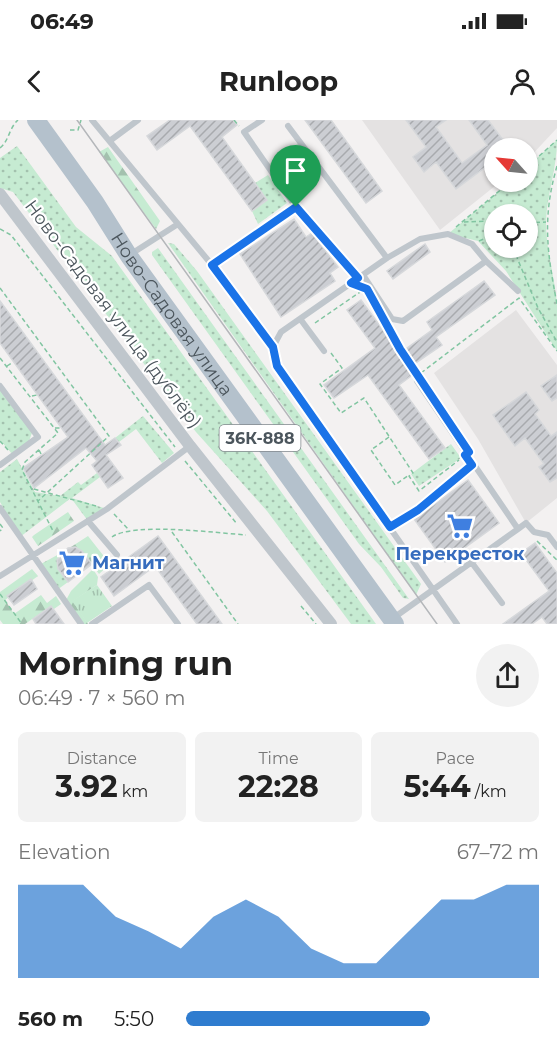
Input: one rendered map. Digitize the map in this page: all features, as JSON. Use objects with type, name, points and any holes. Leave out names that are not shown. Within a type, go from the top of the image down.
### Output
[{"type":"main road","name":"Ново-Садовая улица","points":[[36,120],[95,202],[129,256],[393,622]]},
{"type":"street","name":"Ново-Садовая улица (дублёр)","points":[[0,194],[186,450],[331,624]]},
{"type":"lane","points":[[111,140],[138,120]]},
{"type":"lane","points":[[262,120],[244,132],[296,207],[361,276],[392,320],[403,321],[486,261]]},
{"type":"lane","points":[[93,121],[212,265],[273,347],[277,366],[457,624]]},
{"type":"lane","points":[[288,126],[387,258]]},
{"type":"lane","points":[[212,265],[296,207]]},
{"type":"lane","points":[[129,256],[178,224]]},
{"type":"lane","points":[[273,347],[281,332],[387,258],[420,239],[448,234],[472,244],[486,261],[518,291]]},
{"type":"lane","points":[[301,320],[327,351]]},
{"type":"lane","points":[[417,381],[465,455],[518,529]]},
{"type":"lane","points":[[0,386],[38,437],[0,465]]},
{"type":"lane","points":[[0,576],[34,557],[107,509],[186,450]]},
{"type":"lane","points":[[390,527],[418,510],[472,465]]},
{"type":"lane","points":[[0,508],[81,624]]},
{"type":"lane","points":[[88,521],[117,555]]},
{"type":"lane","points":[[393,622],[526,523],[534,532],[548,535],[557,547]]},
{"type":"lane","points":[[472,563],[502,603]]},
{"type":"lane","points":[[92,624],[149,585],[178,624]]},
{"type":"path","points":[[0,148],[5,144],[13,125],[18,120]]},
{"type":"path","points":[[70,130],[78,130],[81,120]]},
{"type":"path","points":[[234,120],[244,132]]},
{"type":"path","points":[[538,157],[557,140]]},
{"type":"path","points":[[557,166],[548,197],[546,222],[550,269],[557,304]]},
{"type":"path","points":[[448,234],[498,192]]},
{"type":"path","points":[[463,222],[484,221]]},
{"type":"path","points":[[538,222],[546,222]]},
{"type":"path","points":[[0,230],[11,235],[186,450],[246,535],[171,530],[130,531],[119,532],[106,542]]},
{"type":"path","points":[[472,244],[484,239]]},
{"type":"path","points":[[517,258],[538,308],[557,342]]},
{"type":"path","points":[[312,326],[366,289],[351,283]]},
{"type":"path","points":[[0,288],[109,436],[45,492],[38,501]]},
{"type":"path","points":[[388,323],[418,376],[519,298],[557,351]]},
{"type":"path","points":[[327,351],[342,368],[320,384],[341,413],[364,398],[413,473]]},
{"type":"path","points":[[7,367],[13,362]]},
{"type":"path","points":[[31,397],[37,395]]},
{"type":"path","points":[[54,428],[62,428]]},
{"type":"path","points":[[389,437],[371,450],[395,485],[413,473]]},
{"type":"path","points":[[39,449],[42,456]]},
{"type":"path","points":[[413,473],[409,476],[419,491],[465,455]]},
{"type":"path","points":[[34,488],[107,509],[130,531]]},
{"type":"path","points":[[526,523],[533,537],[557,560]]},
{"type":"path","points":[[0,524],[3,528],[0,531]]},
{"type":"path","points":[[171,530],[238,624]]},
{"type":"path","points":[[0,594],[22,624]]},
{"type":"path","points":[[302,606],[316,624]]},
{"type":"shaded area","points":[[362,120],[557,120],[557,128],[538,148],[538,138],[484,138],[484,192],[488,192],[440,230]]},
{"type":"shaded area","points":[[516,310],[557,365],[557,498],[526,523],[478,439],[434,373]]},
{"type":"green space","points":[[557,140],[546,222],[557,305],[557,351],[506,271],[494,258],[538,258],[538,204],[484,204],[484,247],[478,241],[448,234],[498,192],[538,192],[538,157]]},
{"type":"green space","points":[[300,142],[319,167],[285,193],[269,164]]},
{"type":"green space","points":[[17,146],[76,227],[112,256],[376,624],[351,624],[267,511],[196,432],[13,192],[0,188],[0,158]]},
{"type":"green space","points":[[108,147],[160,221],[156,229],[99,152]]},
{"type":"green space","points":[[268,175],[287,203],[258,224],[252,211],[267,200],[255,183]]},
{"type":"green space","points":[[168,243],[174,244],[197,271],[421,584],[416,595]]},
{"type":"green space","points":[[158,248],[409,599],[403,598],[381,567],[359,544],[152,255],[152,252]]},
{"type":"green space","points":[[0,386],[33,430],[28,444],[13,455],[0,440]]},
{"type":"green space","points":[[143,416],[174,453],[162,463],[136,429],[119,442],[115,438]]},
{"type":"green space","points":[[451,444],[461,458],[419,486],[411,474]]},
{"type":"green space","points":[[17,459],[35,492],[60,496],[78,482],[81,485],[97,473],[100,477],[72,498],[107,509],[88,521],[71,498],[20,537],[0,502],[0,472]]},
{"type":"green space","points":[[68,512],[74,521],[38,546],[32,537]]},
{"type":"green space","points":[[88,536],[110,564],[99,574],[82,551],[71,547]]},
{"type":"green space","points":[[61,553],[57,564],[68,582],[57,590],[39,565]]},
{"type":"green space","points":[[32,569],[38,576],[5,600],[14,614],[41,595],[47,603],[56,596],[61,604],[54,609],[51,606],[25,624],[3,624],[0,620],[0,592]]},
{"type":"green space","points":[[93,569],[98,577],[97,585],[73,601],[88,624],[81,624],[65,602],[71,591]]},
{"type":"green space","points":[[97,585],[112,606],[87,623],[72,601]]},
{"type":"building","points":[[170,120],[233,120],[237,125],[222,137],[267,200],[252,211],[190,126],[157,150],[147,136]]},
{"type":"building","points":[[305,120],[331,120],[382,191],[366,203]]},
{"type":"building","points":[[406,120],[446,120],[436,127],[462,163],[484,147],[484,168],[456,189],[436,162],[424,172],[413,157],[426,147]]},
{"type":"building","points":[[469,120],[488,120],[502,138],[484,138],[484,141]]},
{"type":"building","points":[[294,219],[306,237],[312,233],[338,267],[330,273],[335,281],[281,317],[240,254]]},
{"type":"building","points":[[425,244],[430,252],[393,279],[387,271]]},
{"type":"building","points":[[484,281],[495,295],[436,337],[442,345],[410,367],[415,373],[399,385],[445,448],[429,459],[368,375],[334,398],[324,385],[375,348],[347,310],[361,300],[400,353],[432,330],[427,322]]},
{"type":"building","points":[[0,301],[105,445],[115,438],[121,445],[106,455],[123,478],[108,488],[92,465],[97,461],[86,448],[34,488],[23,468],[68,437],[0,343]]},
{"type":"building","points":[[557,375],[557,398],[552,401],[541,386]]},
{"type":"building","points":[[526,392],[539,410],[535,414],[551,436],[557,432],[557,478],[550,482],[539,467],[544,464],[525,438],[515,446],[493,415]]},
{"type":"building","points":[[468,480],[499,523],[445,562],[414,519]]},
{"type":"building","points":[[158,536],[222,624],[197,624],[155,566],[114,596],[101,577]]},
{"type":"building","points":[[535,543],[557,573],[557,624],[547,624],[542,617],[532,624],[503,624],[549,591],[521,553]]},
{"type":"building","points":[[75,547],[82,551],[92,564],[68,582],[58,569],[57,560],[68,548]]},
{"type":"building","points":[[31,579],[37,589],[14,605],[7,596]]},
{"type":"building","points":[[51,606],[64,624],[36,624],[33,619]]},
{"type":"tram line","points":[[77,120],[437,624]]},
{"type":"place","name":"Перекресток","points":[[460,526]]},
{"type":"place","name":"Магнит","points":[[72,563]]},
{"type":"route","points":[[296,207],[358,278],[351,283],[367,289],[393,332],[400,349],[469,452],[465,455],[472,465],[418,510],[390,527],[293,391],[277,366],[273,347],[212,265],[296,207]]}]
